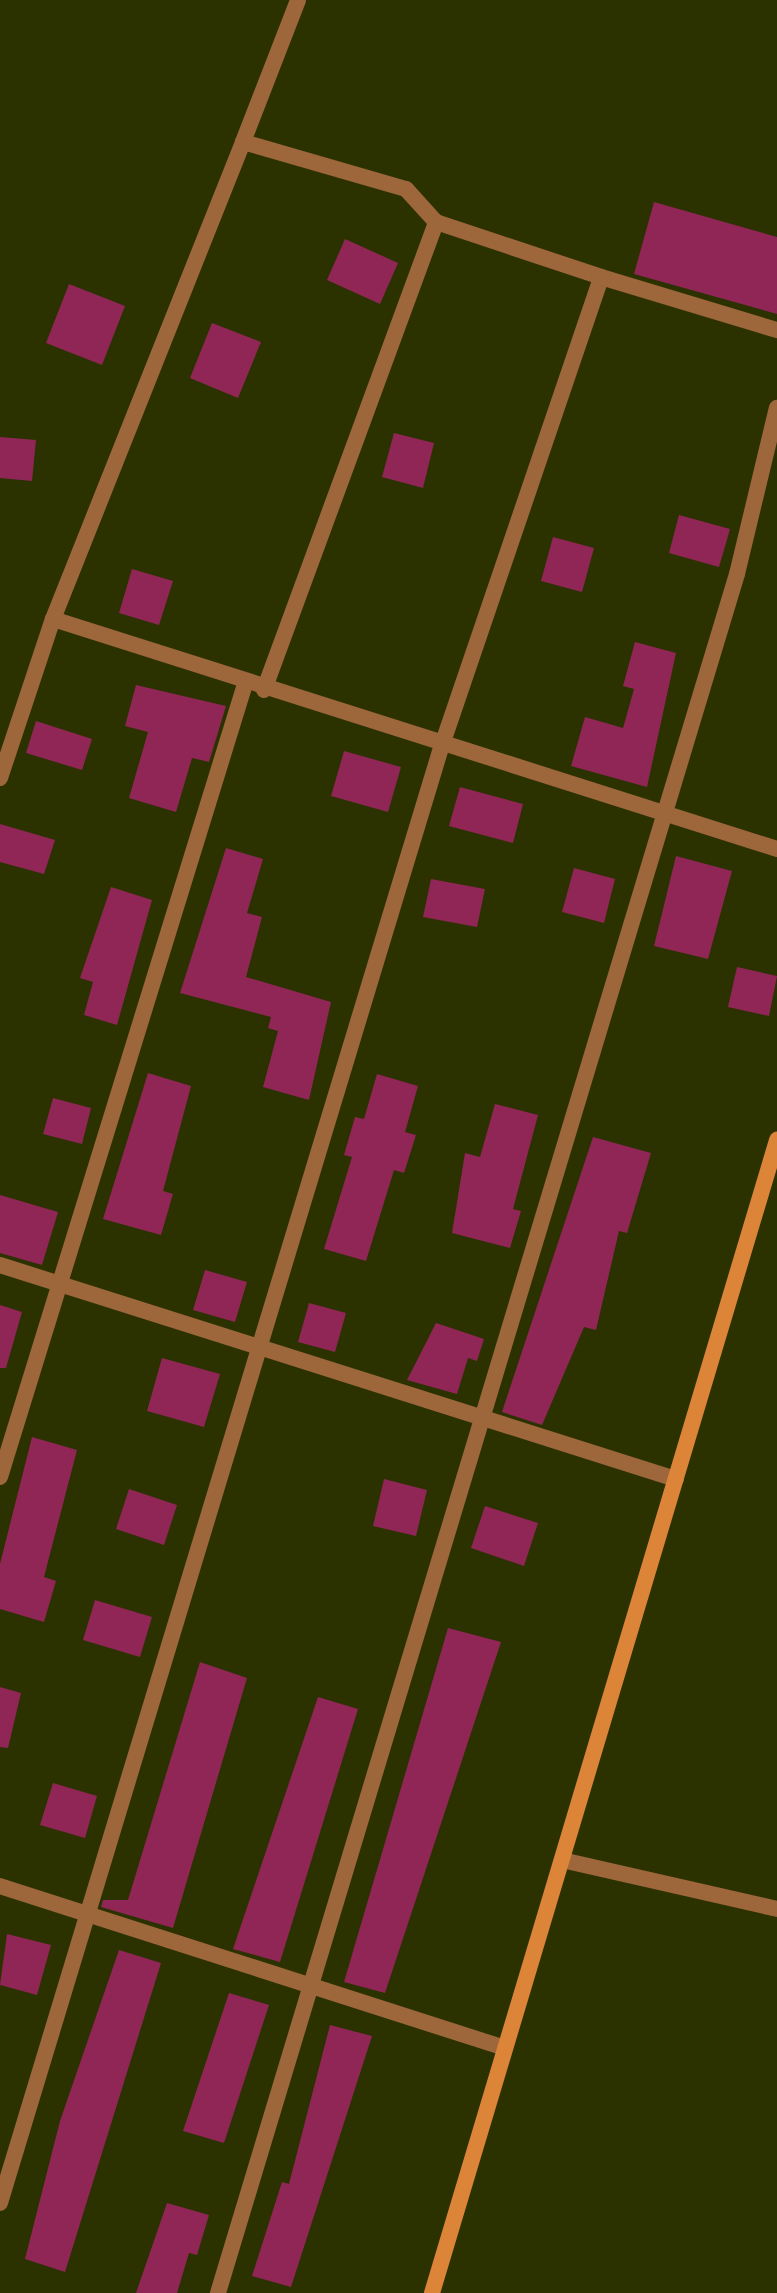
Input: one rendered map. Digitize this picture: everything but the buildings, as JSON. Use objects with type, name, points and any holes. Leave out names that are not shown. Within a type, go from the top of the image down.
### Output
[{"type":"main road","points":[[432,2293],[777,1140]]},
{"type":"street","points":[[0,778],[53,619],[298,0]]},
{"type":"street","points":[[243,142],[406,189],[436,222],[601,277],[777,330]]},
{"type":"street","points":[[264,690],[436,222]]},
{"type":"street","points":[[0,2203],[258,1341],[442,745],[601,277]]},
{"type":"street","points":[[218,2293],[737,574],[777,408]]},
{"type":"street","points":[[53,619],[245,684],[777,849]]},
{"type":"street","points":[[0,1477],[245,684]]},
{"type":"street","points":[[0,1265],[258,1341],[481,1420],[676,1479]]},
{"type":"street","points":[[562,1860],[777,1909]]},
{"type":"street","points":[[0,1886],[87,1916],[310,1982],[505,2048]]}]
